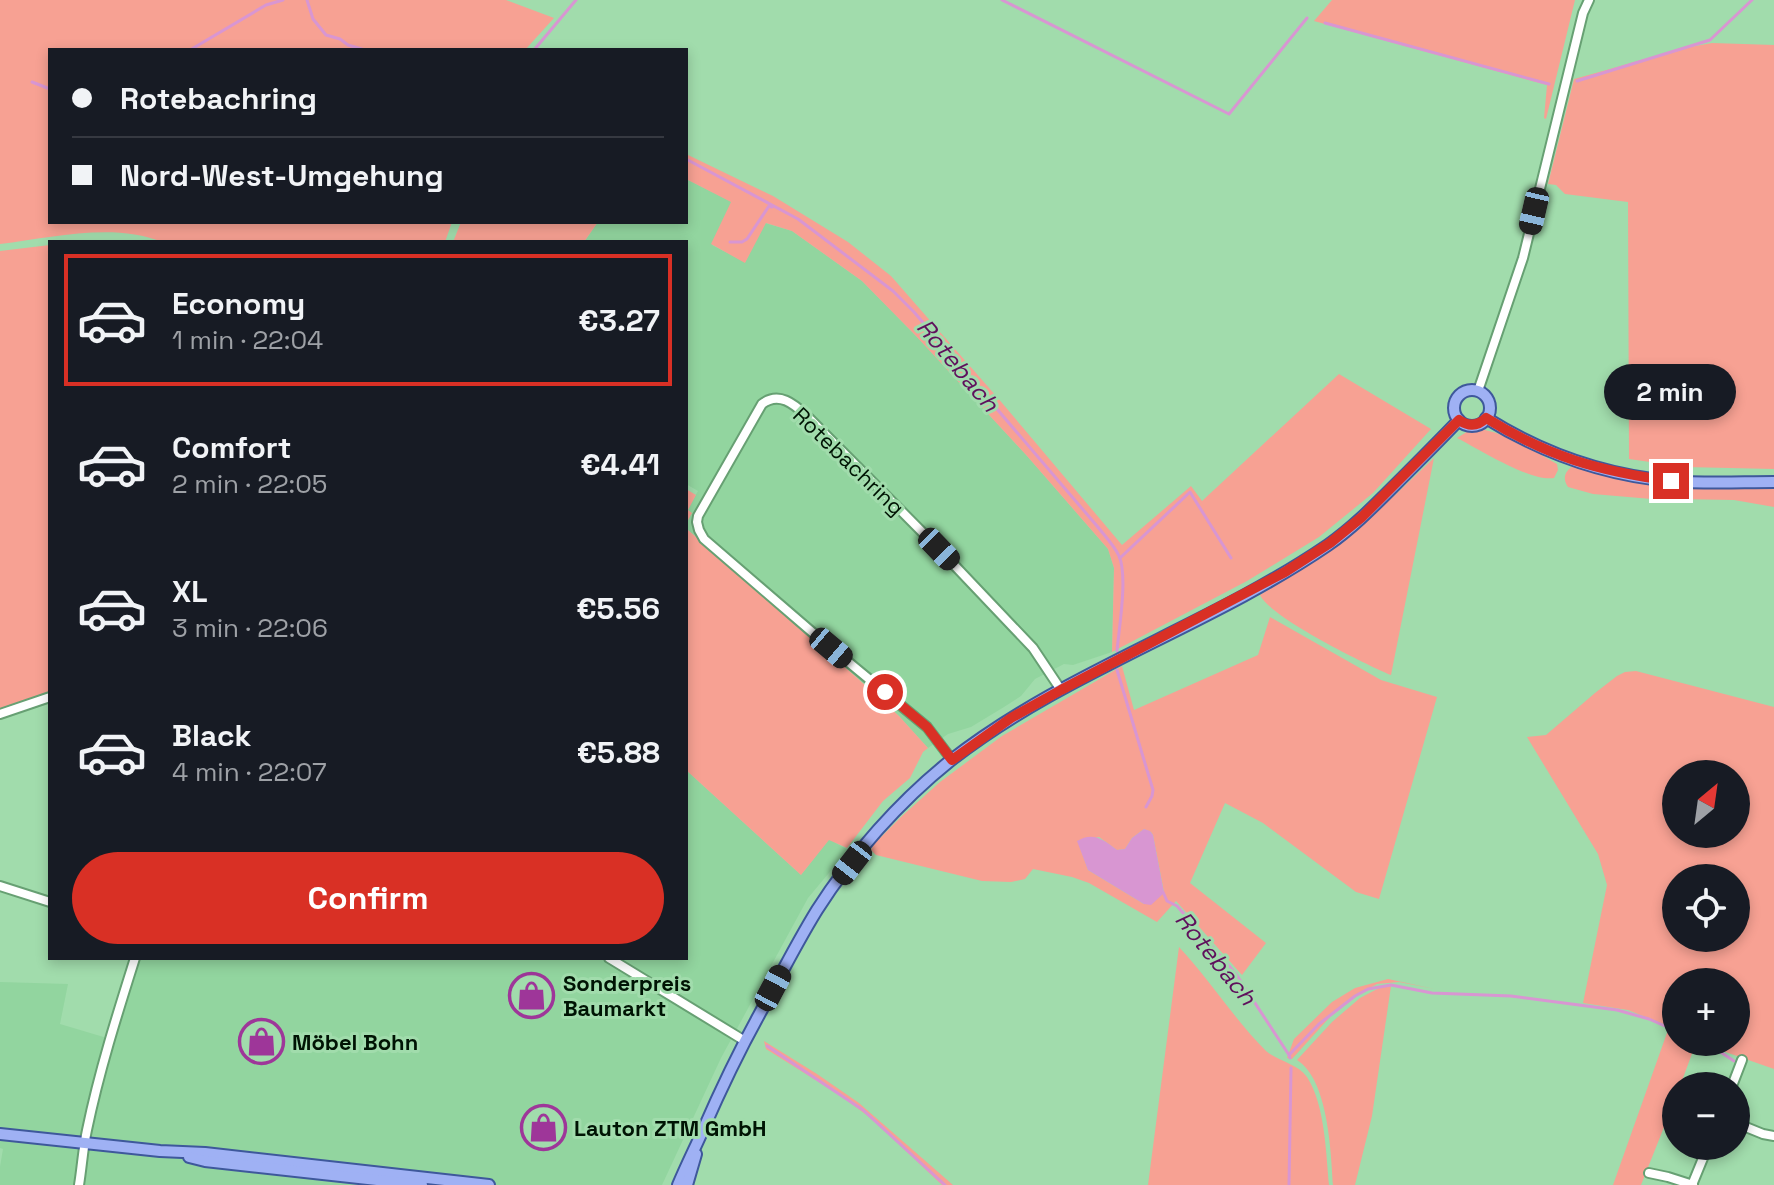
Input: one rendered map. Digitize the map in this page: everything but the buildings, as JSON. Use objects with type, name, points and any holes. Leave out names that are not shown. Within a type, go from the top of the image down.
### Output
[{"type":"main road","points":[[1466,391],[1483,394],[1488,401],[1486,418],[1473,425],[1459,420],[1455,413],[1456,400],[1466,391]]},
{"type":"main road","points":[[1486,418],[1543,449],[1591,467],[1671,481],[1774,482]]},
{"type":"main road","points":[[678,1185],[745,1041],[804,932],[839,880],[919,787],[1011,718],[1285,572],[1330,543],[1362,517],[1459,420]]},
{"type":"main road","points":[[0,1134],[489,1185]]},
{"type":"main road","points":[[689,1185],[700,1137]]},
{"type":"main road","points":[[160,1151],[205,1161],[422,1185]]},
{"type":"street","points":[[1478,391],[1523,258],[1579,28],[1589,0]]},
{"type":"street","name":"Rotebachring","points":[[952,760],[927,727],[764,591],[704,539],[699,530],[698,516],[707,499],[762,404],[769,399],[780,398],[807,416],[1033,648],[1061,690]]},
{"type":"street","points":[[0,714],[48,698]]},
{"type":"street","points":[[0,886],[48,901]]},
{"type":"street","points":[[79,1185],[84,1144],[105,1057],[134,960]]},
{"type":"street","points":[[612,960],[745,1041]]},
{"type":"street","points":[[1737,1072],[1742,1060]]},
{"type":"street","points":[[1750,1129],[1774,1136]]},
{"type":"street","points":[[1649,1173],[1692,1185],[1702,1160]]},
{"type":"shaded area","points":[[0,0],[506,0],[554,18],[527,48],[48,48],[48,224],[451,224],[446,240],[156,240],[103,232],[0,244]]},
{"type":"shaded area","points":[[1332,0],[1575,0],[1546,119],[1547,85],[1314,21]]},
{"type":"shaded area","points":[[1712,43],[1774,45],[1774,469],[1685,467],[1629,459],[1628,202],[1565,194],[1556,185],[1548,184],[1574,79]]},
{"type":"shaded area","points":[[688,155],[773,196],[848,242],[891,276],[1122,545],[1191,486],[1202,501],[1339,374],[1431,429],[1373,493],[1319,537],[1247,581],[1112,652],[1114,568],[1108,549],[1027,456],[862,281],[792,231],[766,223],[745,263],[711,244],[731,202],[688,180]]},
{"type":"shaded area","points":[[688,180],[732,202],[712,245],[745,262],[765,223],[792,231],[862,281],[1027,456],[1108,549],[1114,568],[1112,652],[1073,665],[1064,664],[1035,679],[1021,696],[1004,707],[971,727],[948,734],[928,748],[899,716],[855,676],[688,530],[688,508],[698,491],[688,485],[688,240],[585,240],[597,224],[688,224]]},
{"type":"shaded area","points":[[460,224],[597,224],[585,240],[454,240]]},
{"type":"shaded area","points":[[48,245],[48,695],[0,709],[0,251]]},
{"type":"shaded area","points":[[1473,428],[1506,437],[1557,464],[1554,478],[1519,470],[1457,438]]},
{"type":"shaded area","points":[[1434,458],[1391,675],[1320,639],[1267,604],[1260,595],[1335,545]]},
{"type":"shaded area","points":[[1573,466],[1614,478],[1675,486],[1774,489],[1774,507],[1734,500],[1675,501],[1593,494],[1568,487],[1565,475]]},
{"type":"shaded area","points":[[688,490],[696,495],[688,510]]},
{"type":"shaded area","points":[[688,530],[855,676],[899,716],[928,748],[910,778],[883,801],[847,848],[829,840],[801,875],[688,772]]},
{"type":"shaded area","points":[[1270,617],[1381,680],[1437,697],[1379,899],[1356,892],[1263,823],[1225,803],[1190,883],[1266,943],[1242,975],[1176,901],[1157,922],[1089,883],[1072,877],[1033,869],[1025,879],[982,881],[876,855],[871,850],[902,816],[940,782],[1002,736],[1122,666],[1134,710],[1258,655]],"holes":[[[1144,829],[1151,832],[1164,892],[1144,904],[1088,870],[1078,841],[1099,837],[1117,850],[1125,849],[1132,838]]]},
{"type":"shaded area","points":[[1636,671],[1774,707],[1774,1069],[1737,1056],[1750,1056],[1750,968],[1662,968],[1662,1023],[1628,1010],[1583,1003],[1607,885],[1598,854],[1527,737],[1546,735],[1617,676]]},
{"type":"shaded area","points":[[688,772],[801,875],[829,839],[848,850],[808,898],[721,1058],[662,1185],[0,1185],[3,1149],[0,1148],[0,982],[68,984],[60,1024],[107,1038],[129,960],[688,960]]},
{"type":"shaded area","points":[[1144,829],[1153,835],[1164,893],[1151,905],[1144,904],[1088,870],[1077,841],[1093,837],[1117,850],[1125,849],[1132,838]]},
{"type":"shaded area","points":[[1179,947],[1266,1051],[1307,1077],[1321,1115],[1329,1185],[1148,1185]]},
{"type":"shaded area","points":[[1388,979],[1435,989],[1399,982],[1377,984],[1330,1017],[1292,1059],[1287,1058],[1294,1039],[1332,1002],[1355,988]]},
{"type":"shaded area","points":[[1383,986],[1391,986],[1372,1116],[1355,1185],[1333,1185],[1329,1136],[1321,1099],[1307,1069],[1297,1060],[1332,1022],[1360,998]]},
{"type":"shaded area","points":[[764,1041],[859,1103],[953,1185],[942,1185],[872,1119],[766,1049]]},
{"type":"shaded area","points":[[1662,1047],[1662,1056],[1691,1056],[1685,1072],[1662,1072],[1662,1132],[1641,1185],[1613,1185]]},
{"type":"waterway","points":[[193,48],[266,5],[283,0]]},
{"type":"waterway","name":"Rotebach","points":[[307,0],[313,19],[326,35],[358,48]]},
{"type":"waterway","points":[[536,48],[576,0]]},
{"type":"waterway","points":[[1002,0],[1229,114],[1307,18]]},
{"type":"waterway","points":[[1577,81],[1710,40],[1752,0]]},
{"type":"waterway","points":[[1325,23],[1549,84]]},
{"type":"waterway","points":[[32,82],[48,88]]},
{"type":"waterway","name":"Rotebach","points":[[688,160],[798,219],[893,291],[914,312],[1117,552],[1122,565],[1123,589],[1117,651]]},
{"type":"waterway","points":[[730,242],[747,239],[769,206],[772,207]]},
{"type":"waterway","points":[[1120,558],[1190,492],[1231,558]]},
{"type":"waterway","name":"Rotebach","points":[[1117,670],[1153,790],[1146,807]]},
{"type":"waterway","name":"Rotebach","points":[[1163,892],[1167,901],[1177,906],[1236,974],[1290,1058]]},
{"type":"waterway","points":[[1290,1054],[1319,1024],[1355,996],[1368,989],[1391,985],[1432,993],[1511,996],[1617,1010],[1662,1025]]},
{"type":"waterway","points":[[767,1046],[863,1110],[945,1185]]},
{"type":"waterway","points":[[1726,1056],[1734,1061]]},
{"type":"waterway","name":"Rotebach","points":[[1289,1185],[1291,1068]]},
{"type":"place","name":"Sonderpreis Baumarkt","points":[[532,996]]},
{"type":"place","name":"Möbel Bohn","points":[[261,1042]]},
{"type":"place","name":"Lauton ZTM GmbH","points":[[543,1128]]},
{"type":"route","points":[[885,692],[927,727],[952,760],[1011,718],[1285,572],[1330,543],[1362,517],[1459,420],[1473,425],[1486,418],[1567,459],[1591,467],[1671,481]]}]
